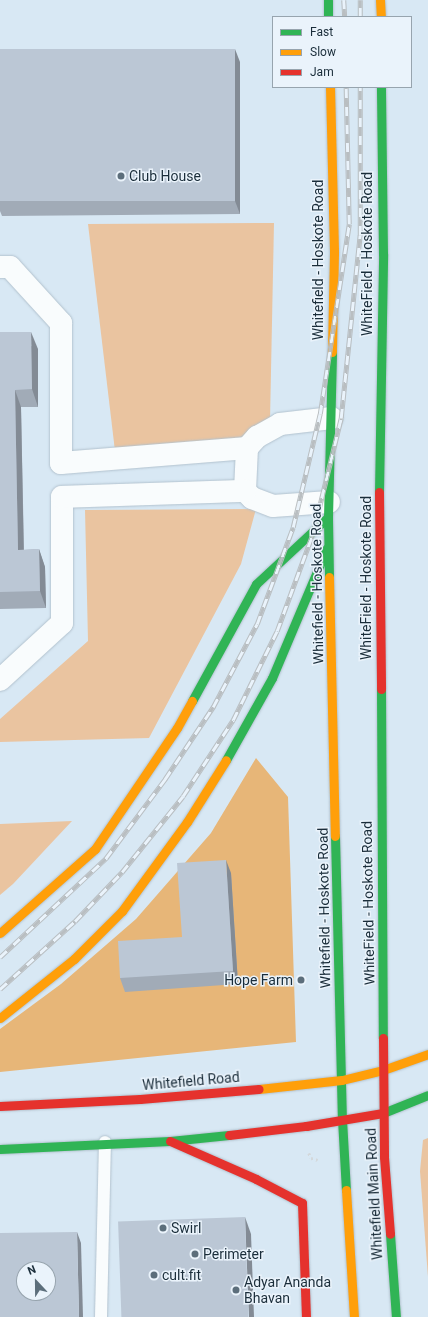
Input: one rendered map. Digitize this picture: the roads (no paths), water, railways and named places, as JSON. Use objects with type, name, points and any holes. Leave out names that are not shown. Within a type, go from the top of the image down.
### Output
[{"type":"main road","points":[[328,0],[328,16]]},
{"type":"main road","points":[[380,0],[381,16]]},
{"type":"main road","name":"Whitefield - Hoskote Road","points":[[330,88],[334,253],[332,418],[329,510],[342,1080]]},
{"type":"main road","name":"WhiteField - Hoskote Road","points":[[381,88],[383,254],[379,429],[383,1070]]},
{"type":"main road","points":[[0,933],[95,849],[177,728],[256,584],[329,510]]},
{"type":"main road","points":[[0,1018],[74,959],[122,911],[187,822],[220,772],[272,678],[330,542]]},
{"type":"main road","name":"Whitefield Road","points":[[0,1106],[140,1099],[342,1080],[383,1070],[428,1054]]},
{"type":"main road","name":"Whitefield Main Road","points":[[383,1070],[384,1157],[396,1317]]},
{"type":"main road","name":"Whitefield Main Road","points":[[342,1080],[342,1119],[354,1317]]},
{"type":"main road","points":[[0,1149],[105,1142],[170,1141],[306,1126],[384,1112],[428,1095]]},
{"type":"main road","points":[[170,1141],[256,1179],[302,1203],[306,1317]]},
{"type":"street","points":[[0,267],[10,267],[61,323],[62,497],[62,623],[0,680]]},
{"type":"street","points":[[61,463],[247,448],[257,438],[280,424],[332,418]]},
{"type":"street","points":[[245,491],[247,448]]},
{"type":"street","points":[[62,497],[245,491],[252,498],[273,506],[329,510]]},
{"type":"lane","points":[[101,1317],[105,1142]]},
{"type":"railway","points":[[344,0],[345,16]]},
{"type":"railway","points":[[360,0],[360,16]]},
{"type":"railway","points":[[0,957],[106,858],[165,779],[213,707],[257,624],[293,527],[320,414],[349,224],[346,88]]},
{"type":"railway","points":[[0,989],[75,921],[122,872],[183,796],[233,720],[277,631],[313,533],[341,418],[360,235],[360,88]]},
{"type":"place","name":"Club House","points":[[121,176]]},
{"type":"place","name":"Hope Farm","points":[[301,980]]},
{"type":"place","name":"Swirl","points":[[163,1228]]},
{"type":"place","name":"Perimeter","points":[[195,1254]]},
{"type":"place","name":"cult.fit","points":[[154,1275]]},
{"type":"place","name":"Adyar Ananda Bhavan","points":[[236,1290]]}]
